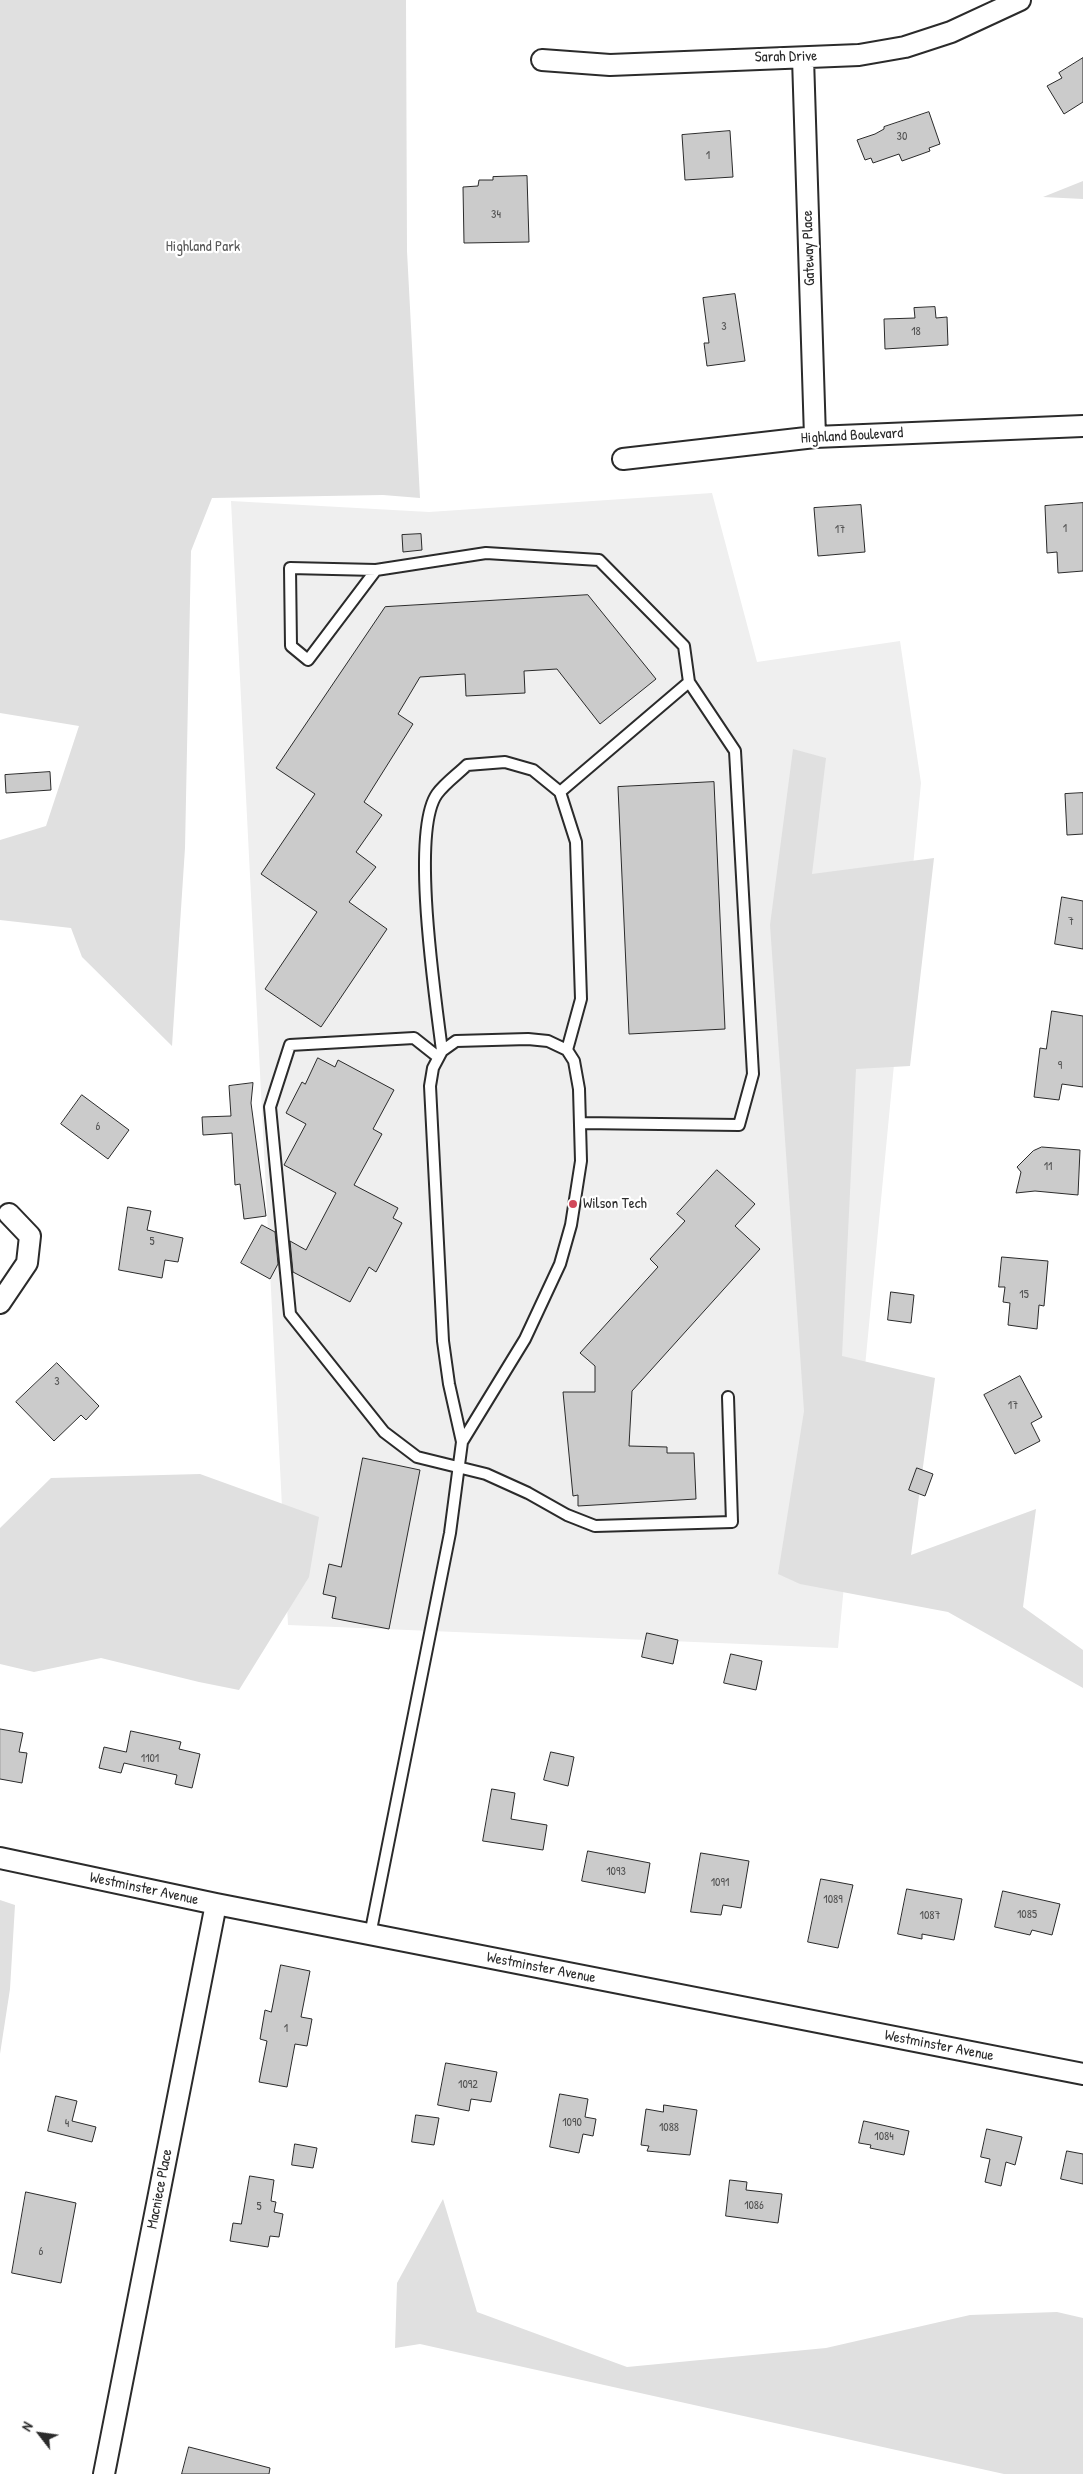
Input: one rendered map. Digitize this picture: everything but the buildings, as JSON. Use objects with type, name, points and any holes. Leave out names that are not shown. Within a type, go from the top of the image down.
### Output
[{"type":"street","name":"Sarah Drive","points":[[542,60],[610,65],[762,57],[803,58],[859,55],[905,46],[951,32],[1020,0]]},
{"type":"street","name":"Gateway Place","points":[[803,58],[815,437]]},
{"type":"street","name":"Highland Boulevard","points":[[623,459],[815,437],[1083,426]]},
{"type":"street","points":[[0,1303],[27,1263],[30,1236],[10,1214]]},
{"type":"street","name":"Westminster Avenue","points":[[0,1858],[216,1904],[1083,2074]]},
{"type":"street","name":"Macniece Place","points":[[104,2474],[216,1904]]},
{"type":"lane","points":[[376,570],[308,660],[291,646],[290,568],[376,570],[486,553],[599,560],[684,646],[689,682],[736,751],[753,1074],[739,1125],[581,1123]]},
{"type":"lane","points":[[560,792],[689,682]]},
{"type":"lane","points":[[440,1054],[425,906],[427,821],[436,794],[467,764],[505,762],[533,770],[560,792],[576,842],[581,999],[567,1050]]},
{"type":"lane","points":[[440,1054],[414,1038],[290,1045],[270,1108],[290,1314],[384,1432],[417,1457],[458,1469],[486,1474],[528,1493],[567,1515],[595,1526],[732,1522],[728,1397]]},
{"type":"lane","points":[[370,1934],[450,1533],[462,1442],[449,1384],[443,1341],[430,1086],[433,1068],[440,1054],[456,1041],[528,1039],[548,1041],[567,1050],[574,1061],[579,1089],[581,1161],[571,1225],[560,1264],[525,1339],[462,1442]]},
{"type":"shaded area","name":"Wilson Tech","points":[[712,493],[757,662],[900,641],[921,783],[838,1648],[288,1625],[231,501],[429,512]]},
{"type":"green space","name":"Highland Park","points":[[0,0],[406,0],[407,251],[420,498],[383,495],[212,498],[191,551],[185,848],[172,1046],[82,957],[71,928],[0,920],[0,840],[46,826],[79,726],[0,713]]},
{"type":"green space","points":[[1083,181],[1083,199],[1043,197]]},
{"type":"green space","points":[[793,749],[826,758],[812,874],[934,858],[910,1066],[856,1069],[842,1356],[935,1378],[911,1555],[1036,1509],[1023,1607],[1083,1650],[1083,1688],[948,1612],[800,1584],[778,1574],[804,1411],[770,925]]},
{"type":"green space","points":[[200,1474],[319,1517],[309,1577],[239,1690],[101,1658],[34,1672],[0,1664],[0,1528],[51,1478]]},
{"type":"green space","points":[[0,1900],[15,1905],[10,1989],[0,2054]]},
{"type":"green space","points":[[443,2199],[477,2312],[627,2367],[826,2348],[970,2315],[1057,2312],[1083,2318],[1083,2474],[1004,2474],[420,2344],[395,2348],[397,2283]]},
{"type":"place","name":"Wilson Tech","points":[[573,1204]]}]
